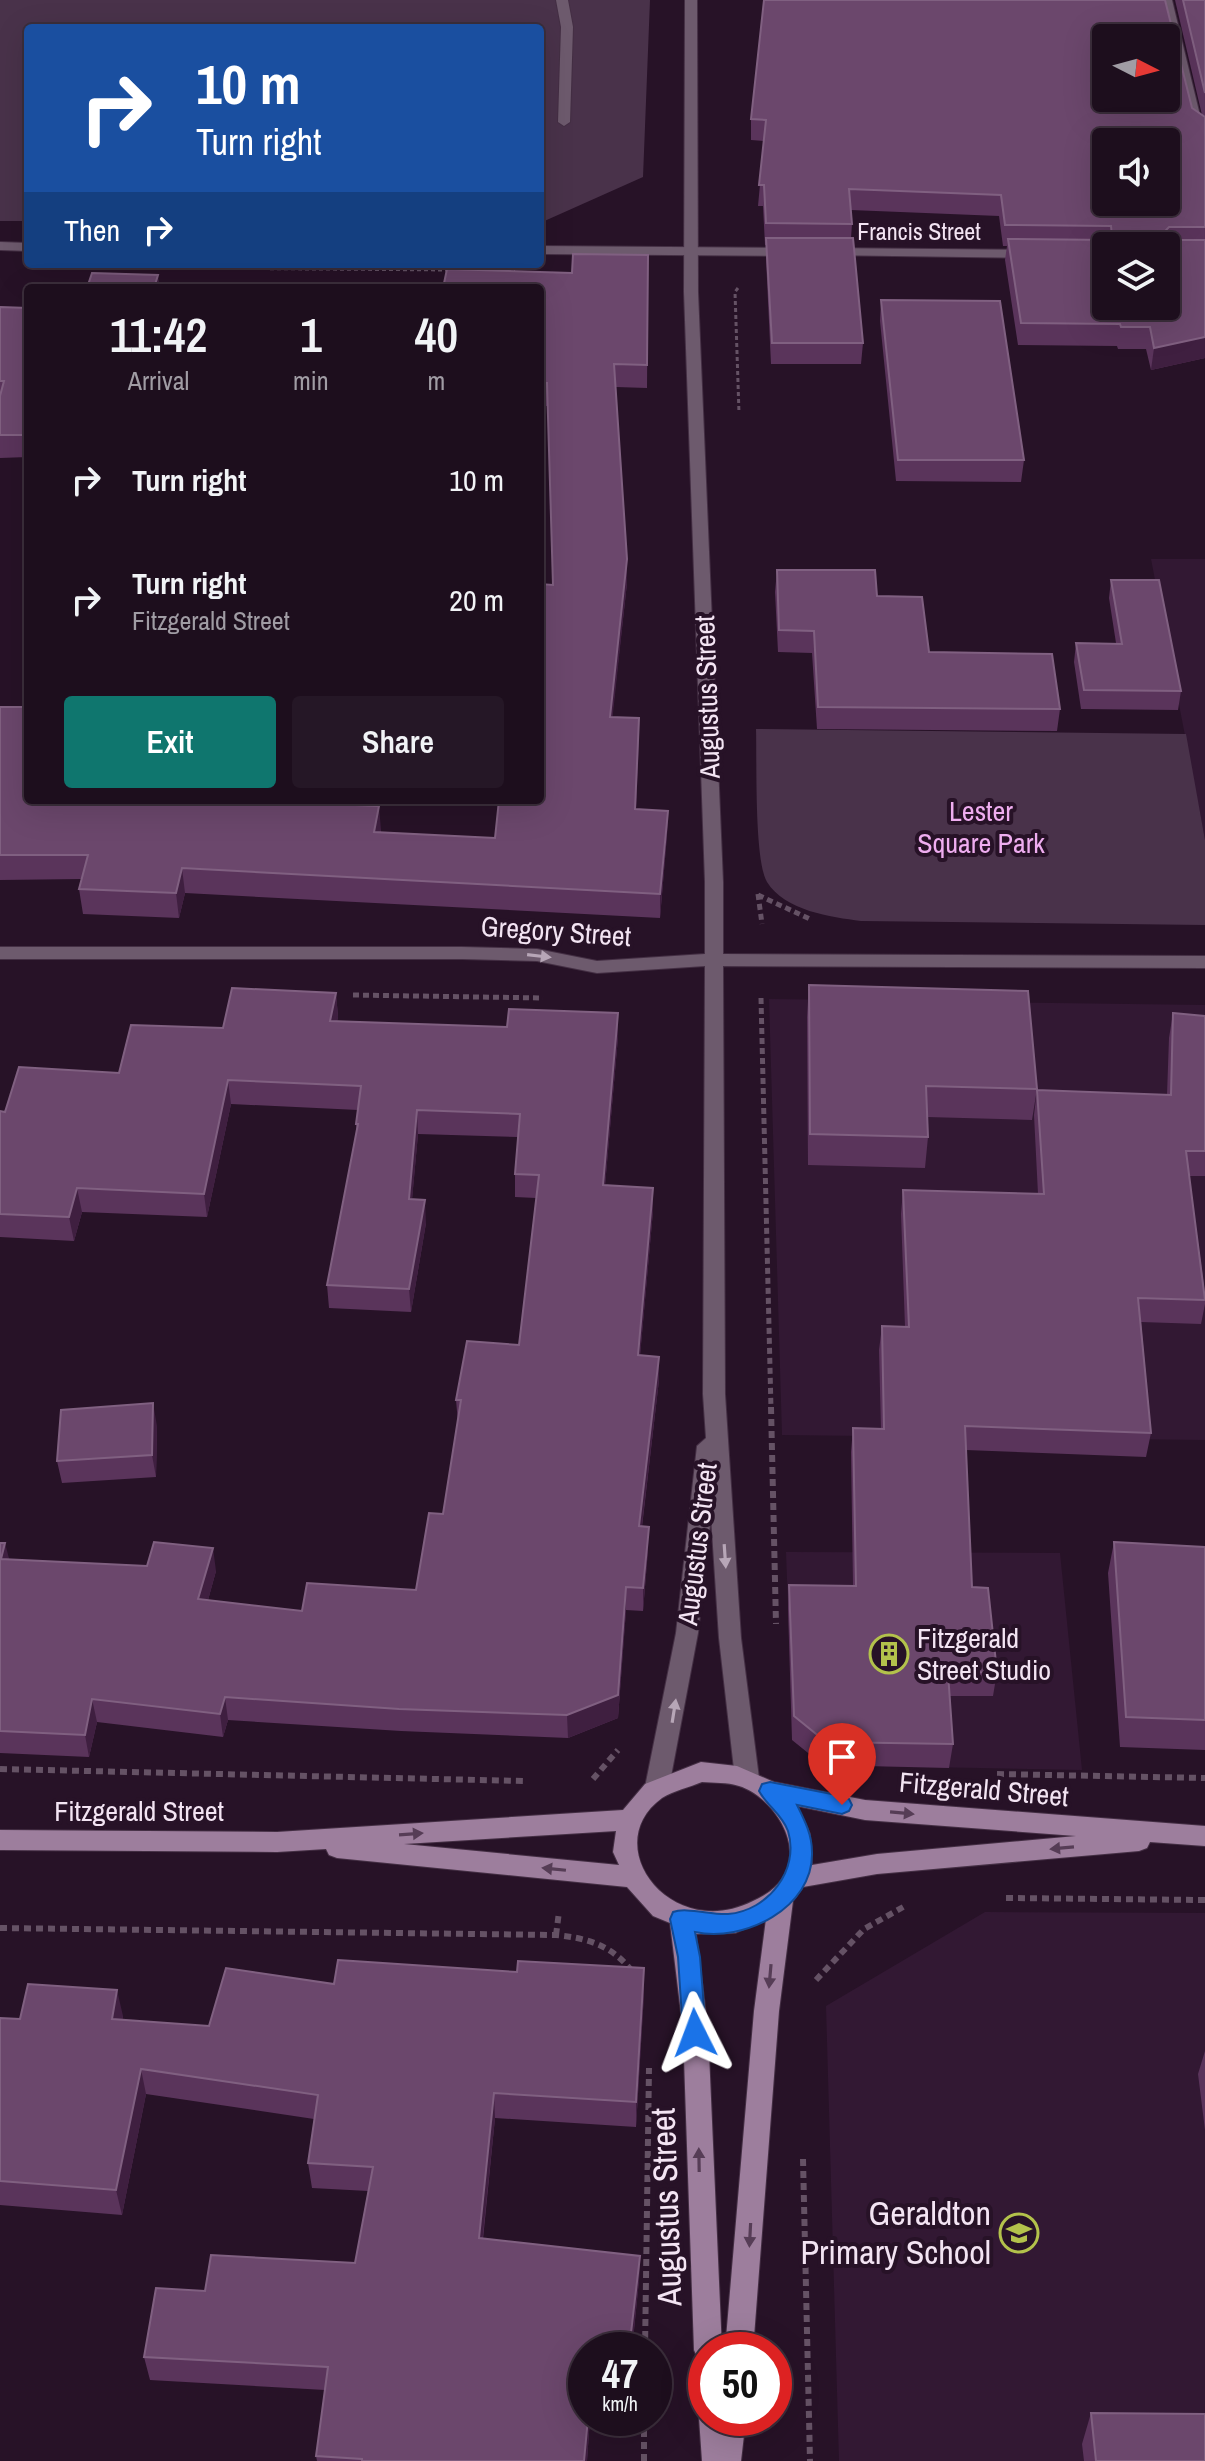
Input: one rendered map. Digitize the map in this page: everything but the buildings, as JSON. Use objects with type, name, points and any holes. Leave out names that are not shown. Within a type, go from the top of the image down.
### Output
[{"type":"main road","points":[[741,2332],[748,2266],[760,2060],[788,1888],[802,1855],[799,1831],[789,1809],[770,1791],[747,1778],[725,1773],[701,1772],[678,1777],[657,1787],[630,1820],[625,1839],[626,1858],[632,1877],[643,1894],[681,1919],[705,1924],[733,1923],[759,1914],[788,1888]]},
{"type":"main road","name":"Fitzgerald Street","points":[[770,1791],[865,1810],[1200,1836]]},
{"type":"main road","name":"Fitzgerald Street","points":[[0,1840],[277,1842],[630,1820]]},
{"type":"main road","name":"Fitzgerald Street","points":[[788,1888],[877,1864],[1200,1836]]},
{"type":"main road","name":"Fitzgerald Street","points":[[277,1842],[632,1877]]},
{"type":"main road","name":"Augustus Street","points":[[681,1919],[691,1976],[707,2332]]},
{"type":"main road","points":[[714,2436],[716,2461]]},
{"type":"main road","points":[[727,2461],[730,2436]]},
{"type":"street","points":[[562,0],[567,27],[564,122]]},
{"type":"street","name":"Augustus Street","points":[[691,0],[690,251],[714,882],[714,1394],[730,1638],[747,1778]]},
{"type":"street","points":[[1166,0],[1199,128],[1205,132]]},
{"type":"street","points":[[0,246],[24,247]]},
{"type":"street","name":"Francis Street","points":[[544,250],[1043,254]]},
{"type":"street","name":"Gregory Street","points":[[0,953],[462,953],[537,955],[597,967],[712,960],[1205,962]]},
{"type":"street","name":"Augustus Street","points":[[657,1787],[687,1633],[714,1394]]},
{"type":"path","points":[[204,268],[517,270]]},
{"type":"path","points":[[761,992],[776,1635]]},
{"type":"path","points":[[579,1782],[590,1782],[629,1738]]},
{"type":"path","points":[[0,1769],[537,1781]]},
{"type":"path","points":[[990,1774],[1205,1778]]},
{"type":"path","points":[[999,1898],[1205,1900]]},
{"type":"path","points":[[812,1985],[864,1929],[914,1901]]},
{"type":"path","points":[[556,1935],[559,1906]]},
{"type":"path","points":[[0,1928],[556,1935],[592,1939],[622,1957],[635,1975]]},
{"type":"path","points":[[645,2332],[649,2054]]},
{"type":"path","points":[[803,2150],[810,2461]]},
{"type":"path","points":[[644,2436],[644,2461]]},
{"type":"shaded area","points":[[1151,559],[1205,559],[1205,840],[1198,803]]},
{"type":"shaded area","points":[[769,999],[1205,1005],[1205,1440],[782,1435]]},
{"type":"shaded area","points":[[786,1552],[1060,1553],[1082,1770],[823,1765],[793,1740]]},
{"type":"shaded area","name":"Geraldton Primary School","points":[[985,1912],[1205,1913],[1205,2461],[839,2461],[826,2006]]},
{"type":"green space","points":[[0,0],[650,0],[643,177],[544,221],[544,24],[24,24],[24,221],[0,221]]},
{"type":"green space","name":"Lester Square Park","points":[[756,729],[1186,734],[1205,840],[1205,925],[861,921],[823,915],[797,906],[775,892],[763,870],[758,832]]},
{"type":"place","name":"Fitzgerald Street Studio","points":[[889,1654]]},
{"type":"place","name":"Geraldton Primary School","points":[[1019,2233]]},
{"type":"route","points":[[695,2033],[689,1957],[681,1919],[705,1924],[733,1923],[759,1914],[781,1899],[796,1878],[802,1855],[799,1831],[789,1809],[770,1791],[842,1805]]}]
